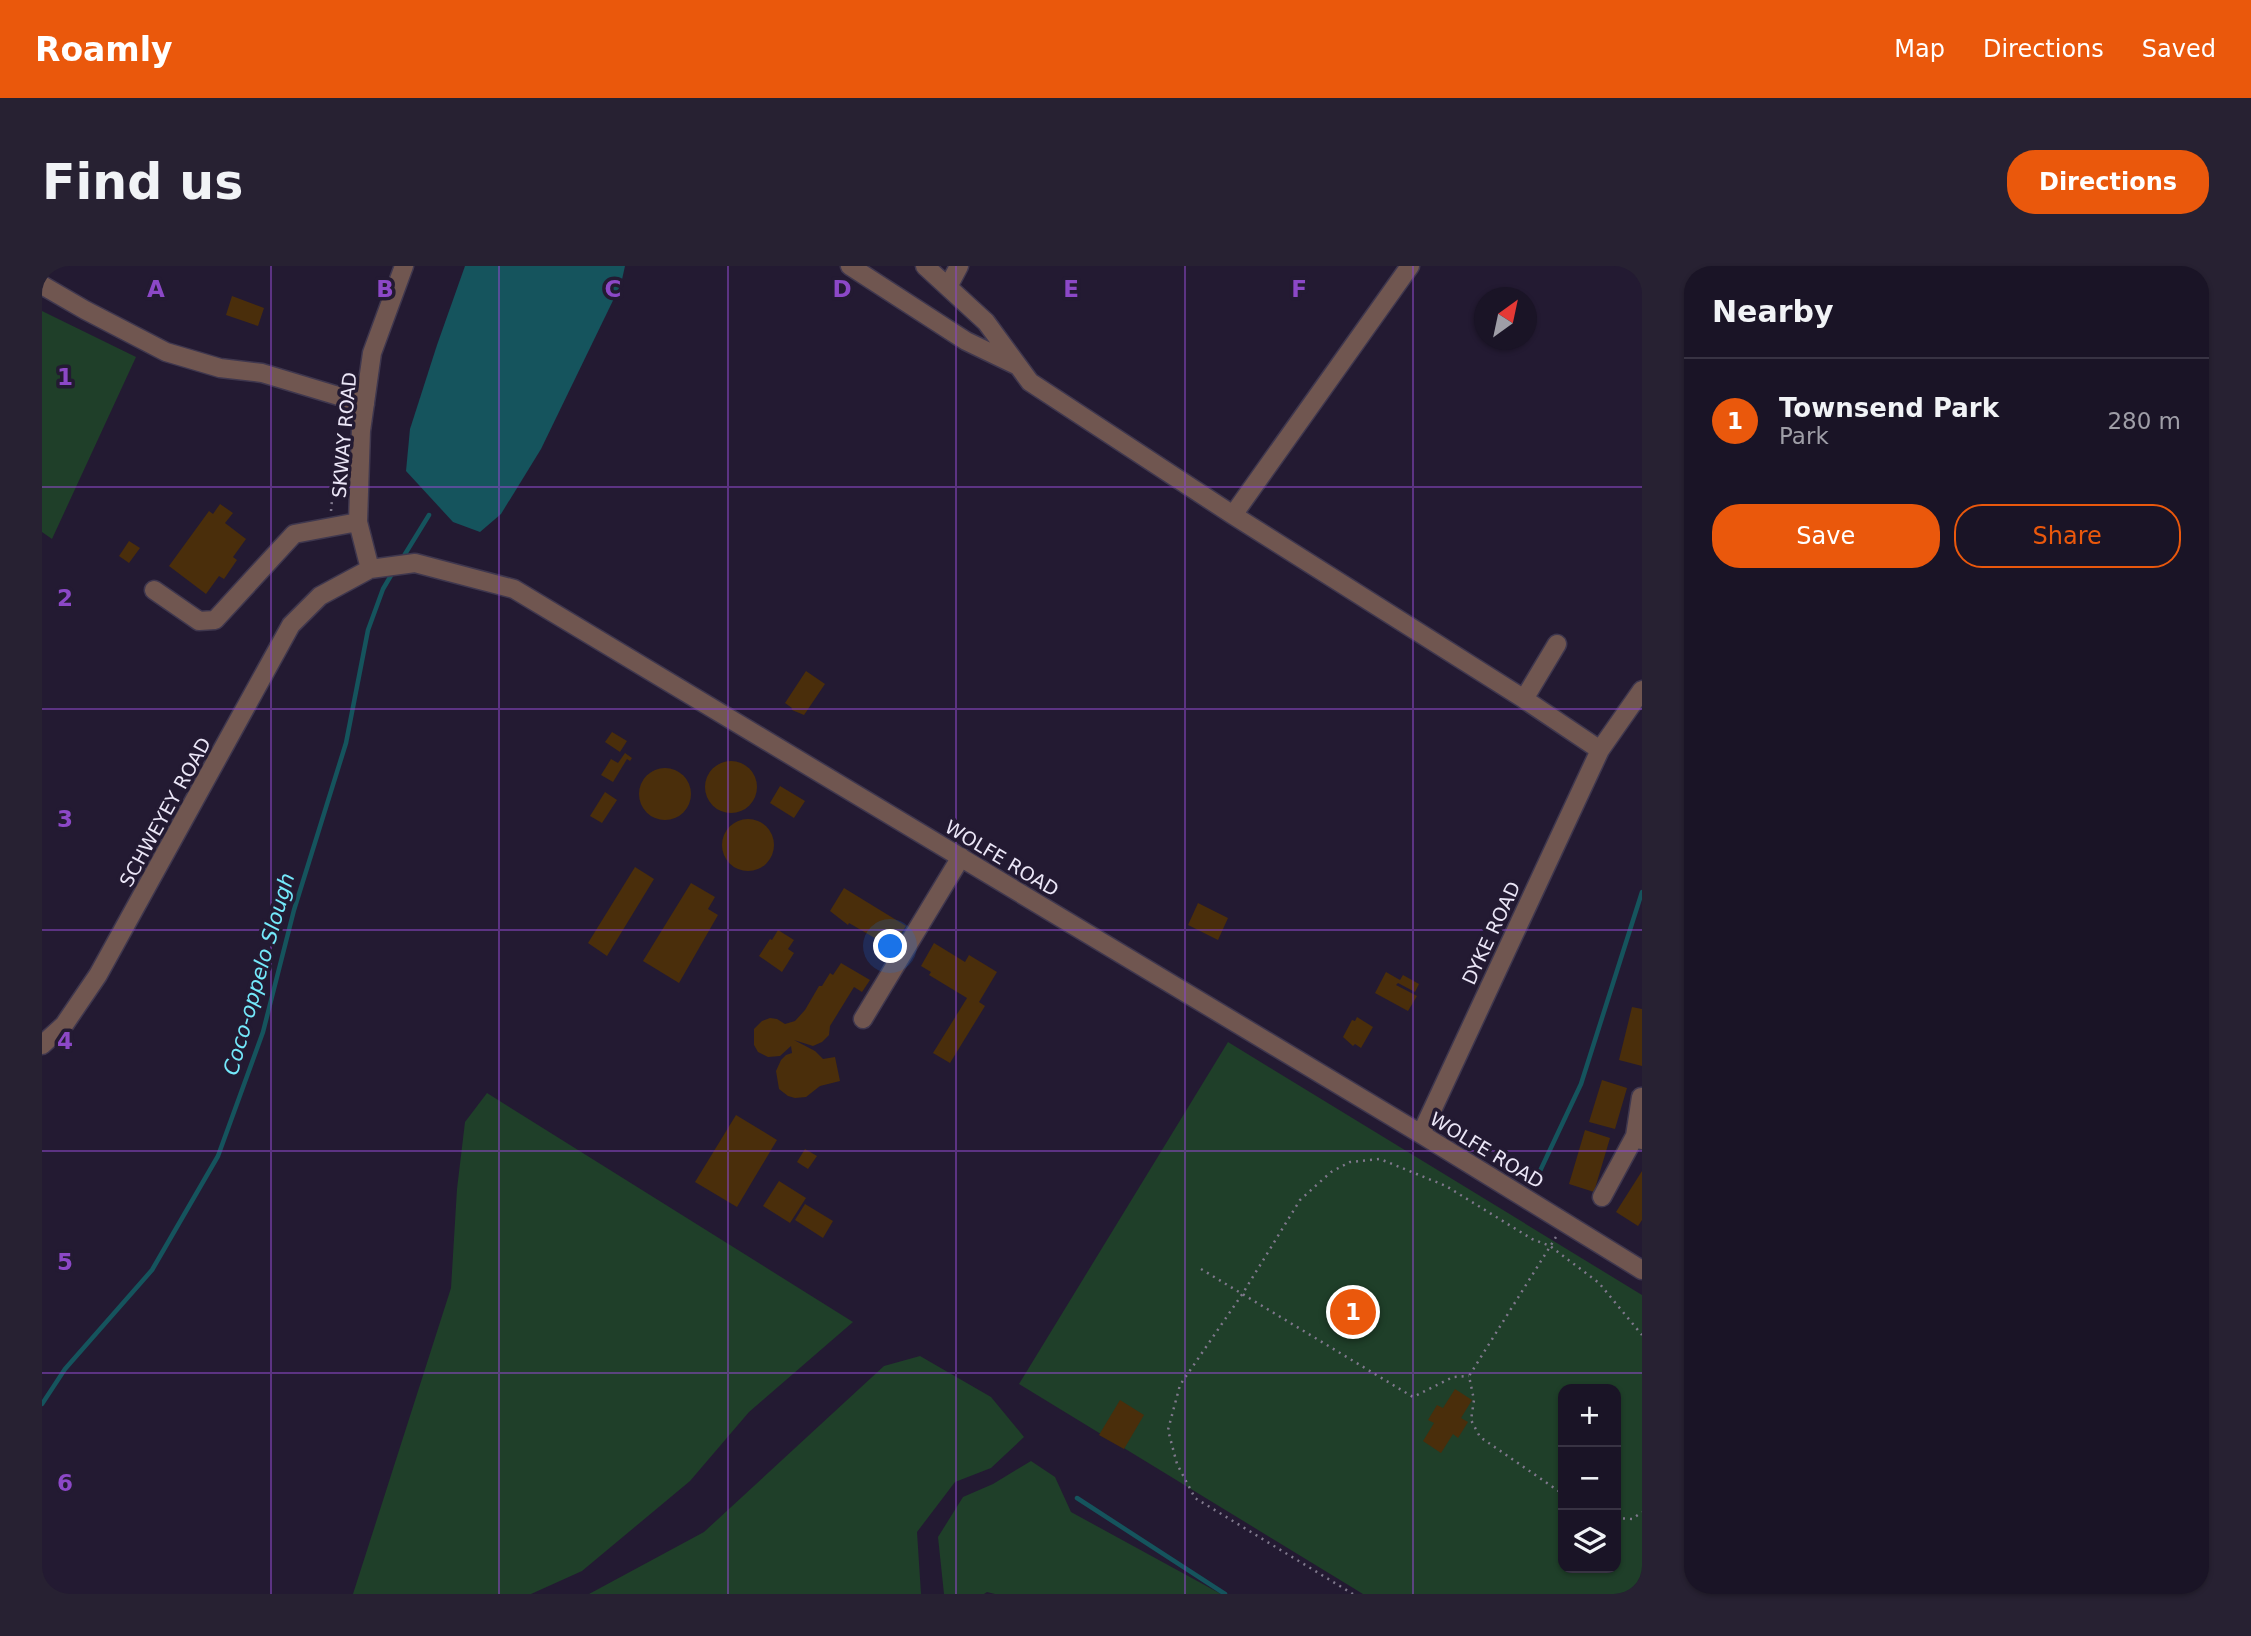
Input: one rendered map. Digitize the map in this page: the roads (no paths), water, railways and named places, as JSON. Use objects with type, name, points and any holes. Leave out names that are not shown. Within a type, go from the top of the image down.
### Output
[{"type":"street","name":"SKWAY ROAD","points":[[370,569],[358,522],[361,431],[372,353],[404,266]]},
{"type":"street","points":[[850,266],[966,341],[1019,367]]},
{"type":"street","points":[[925,266],[986,322],[1030,382],[1233,515],[1524,698],[1600,750]]},
{"type":"street","points":[[948,287],[959,266]]},
{"type":"street","points":[[1233,515],[1410,266]]},
{"type":"street","points":[[42,285],[166,352],[220,368],[262,373],[365,404]]},
{"type":"street","points":[[154,590],[199,621],[215,620],[295,534],[358,522]]},
{"type":"street","name":"WOLFE ROAD","points":[[320,596],[370,569],[415,563],[514,589],[1642,1270]]},
{"type":"street","name":"SCHWEYEY ROAD","points":[[42,1045],[64,1025],[98,975],[291,625],[320,596]]},
{"type":"street","points":[[1524,698],[1557,644]]},
{"type":"street","name":"DYKE ROAD","points":[[1421,1135],[1600,750],[1642,690]]},
{"type":"street","points":[[863,1019],[961,857]]},
{"type":"street","points":[[1602,1197],[1639,1138],[1641,1097]]},
{"type":"waterway","name":"Coco-oppelo Slough","points":[[402,559],[429,515]]},
{"type":"waterway","name":"Coco-oppelo Slough","points":[[42,1404],[65,1369],[152,1270],[218,1156],[263,1032],[294,910],[346,743],[368,630],[383,589],[393,572]]},
{"type":"waterway","points":[[1540,1171],[1581,1084],[1642,892]]},
{"type":"waterway","points":[[1077,1498],[1225,1594]]},
{"type":"place","name":"Townsend Park","points":[[1353,1312]]}]
